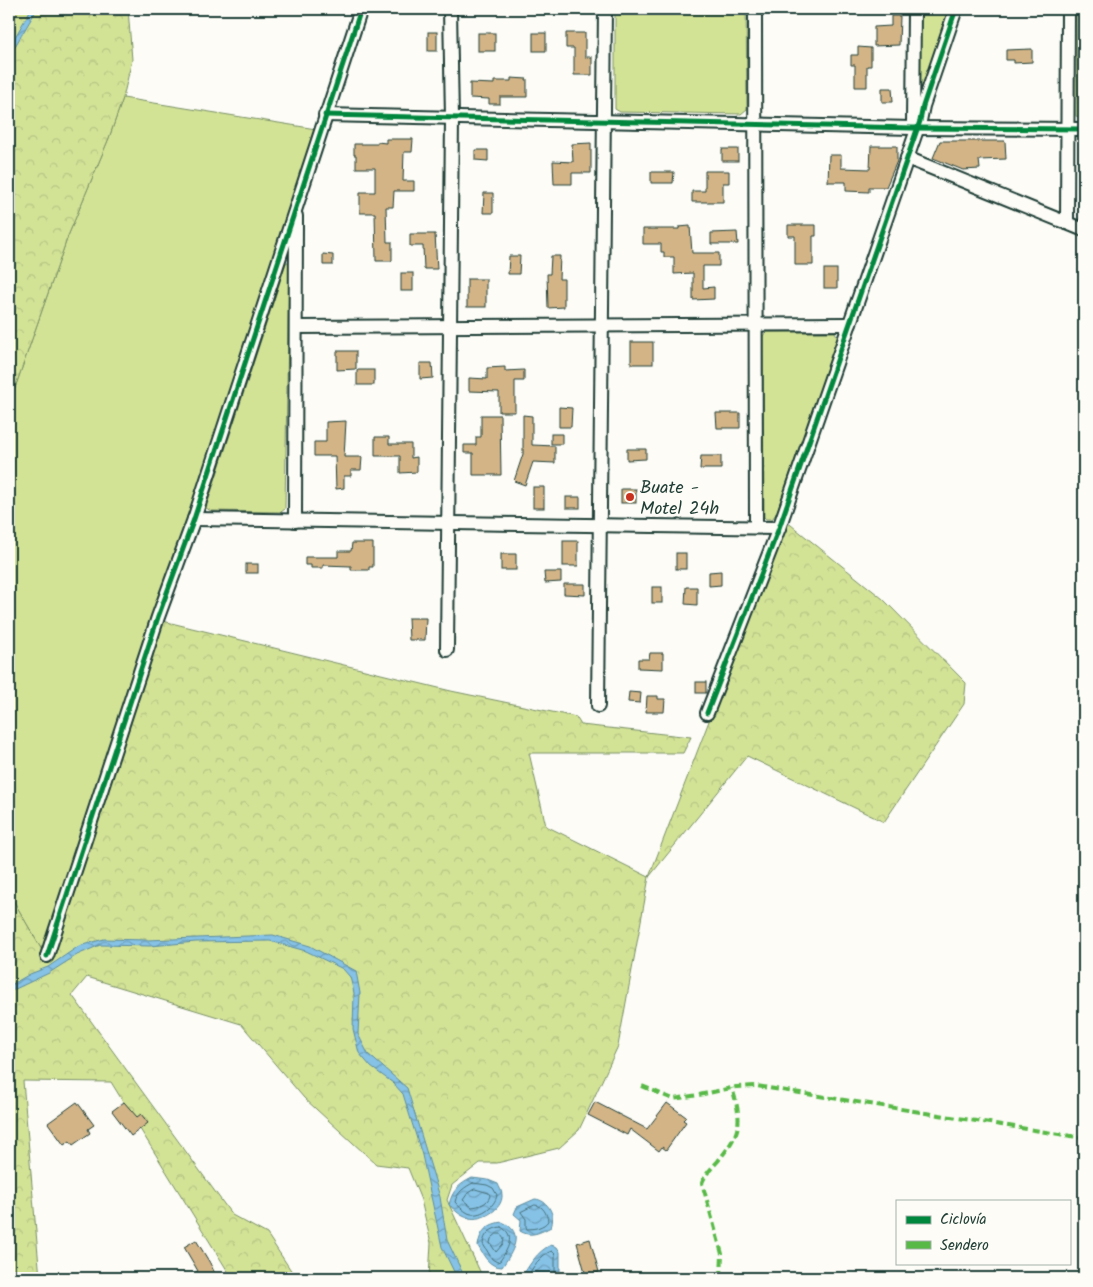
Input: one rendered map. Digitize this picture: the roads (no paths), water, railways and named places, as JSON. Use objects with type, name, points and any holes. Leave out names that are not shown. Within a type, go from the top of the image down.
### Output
[{"type":"street","points":[[46,956],[158,617],[194,519],[361,9]]},
{"type":"street","points":[[446,650],[452,118],[450,9]]},
{"type":"street","points":[[598,706],[605,9]]},
{"type":"street","points":[[755,9],[756,527]]},
{"type":"street","points":[[914,9],[917,126]]},
{"type":"street","points":[[707,713],[779,528],[908,158],[923,106],[956,9]]},
{"type":"street","points":[[917,126],[928,107],[962,9]]},
{"type":"street","points":[[1066,223],[1068,9]]},
{"type":"street","points":[[326,115],[756,125],[1084,129]]},
{"type":"street","points":[[908,158],[1084,230]]},
{"type":"street","points":[[295,521],[296,205]]},
{"type":"street","points":[[296,326],[850,324]]},
{"type":"street","points":[[194,519],[779,528]]},
{"type":"water","points":[[31,9],[37,9],[14,48],[9,71],[10,46]]},
{"type":"water","points":[[273,935],[310,946],[356,971],[360,993],[358,1034],[368,1054],[407,1088],[440,1197],[447,1240],[465,1278],[457,1278],[442,1247],[422,1155],[403,1094],[393,1083],[371,1067],[359,1053],[353,1029],[354,993],[350,977],[343,969],[306,951],[270,941],[196,942],[150,946],[100,945],[77,955],[49,973],[9,992],[9,986],[30,974],[48,967],[79,946],[104,939],[147,940]]},
{"type":"water","points":[[472,1178],[488,1180],[498,1184],[502,1195],[499,1205],[495,1210],[479,1218],[463,1216],[449,1205],[452,1195],[457,1188]]},
{"type":"water","points":[[535,1199],[544,1202],[550,1209],[552,1213],[551,1227],[536,1234],[524,1233],[520,1231],[521,1220],[514,1214],[517,1207]]},
{"type":"water","points":[[502,1222],[514,1231],[515,1243],[502,1267],[497,1267],[490,1263],[478,1246],[480,1236],[485,1229],[492,1224]]},
{"type":"water","points":[[551,1245],[557,1247],[560,1252],[560,1278],[521,1278],[537,1255]]},
{"type":"place","name":"Buate - Motel 24h","points":[[630,497]]}]
